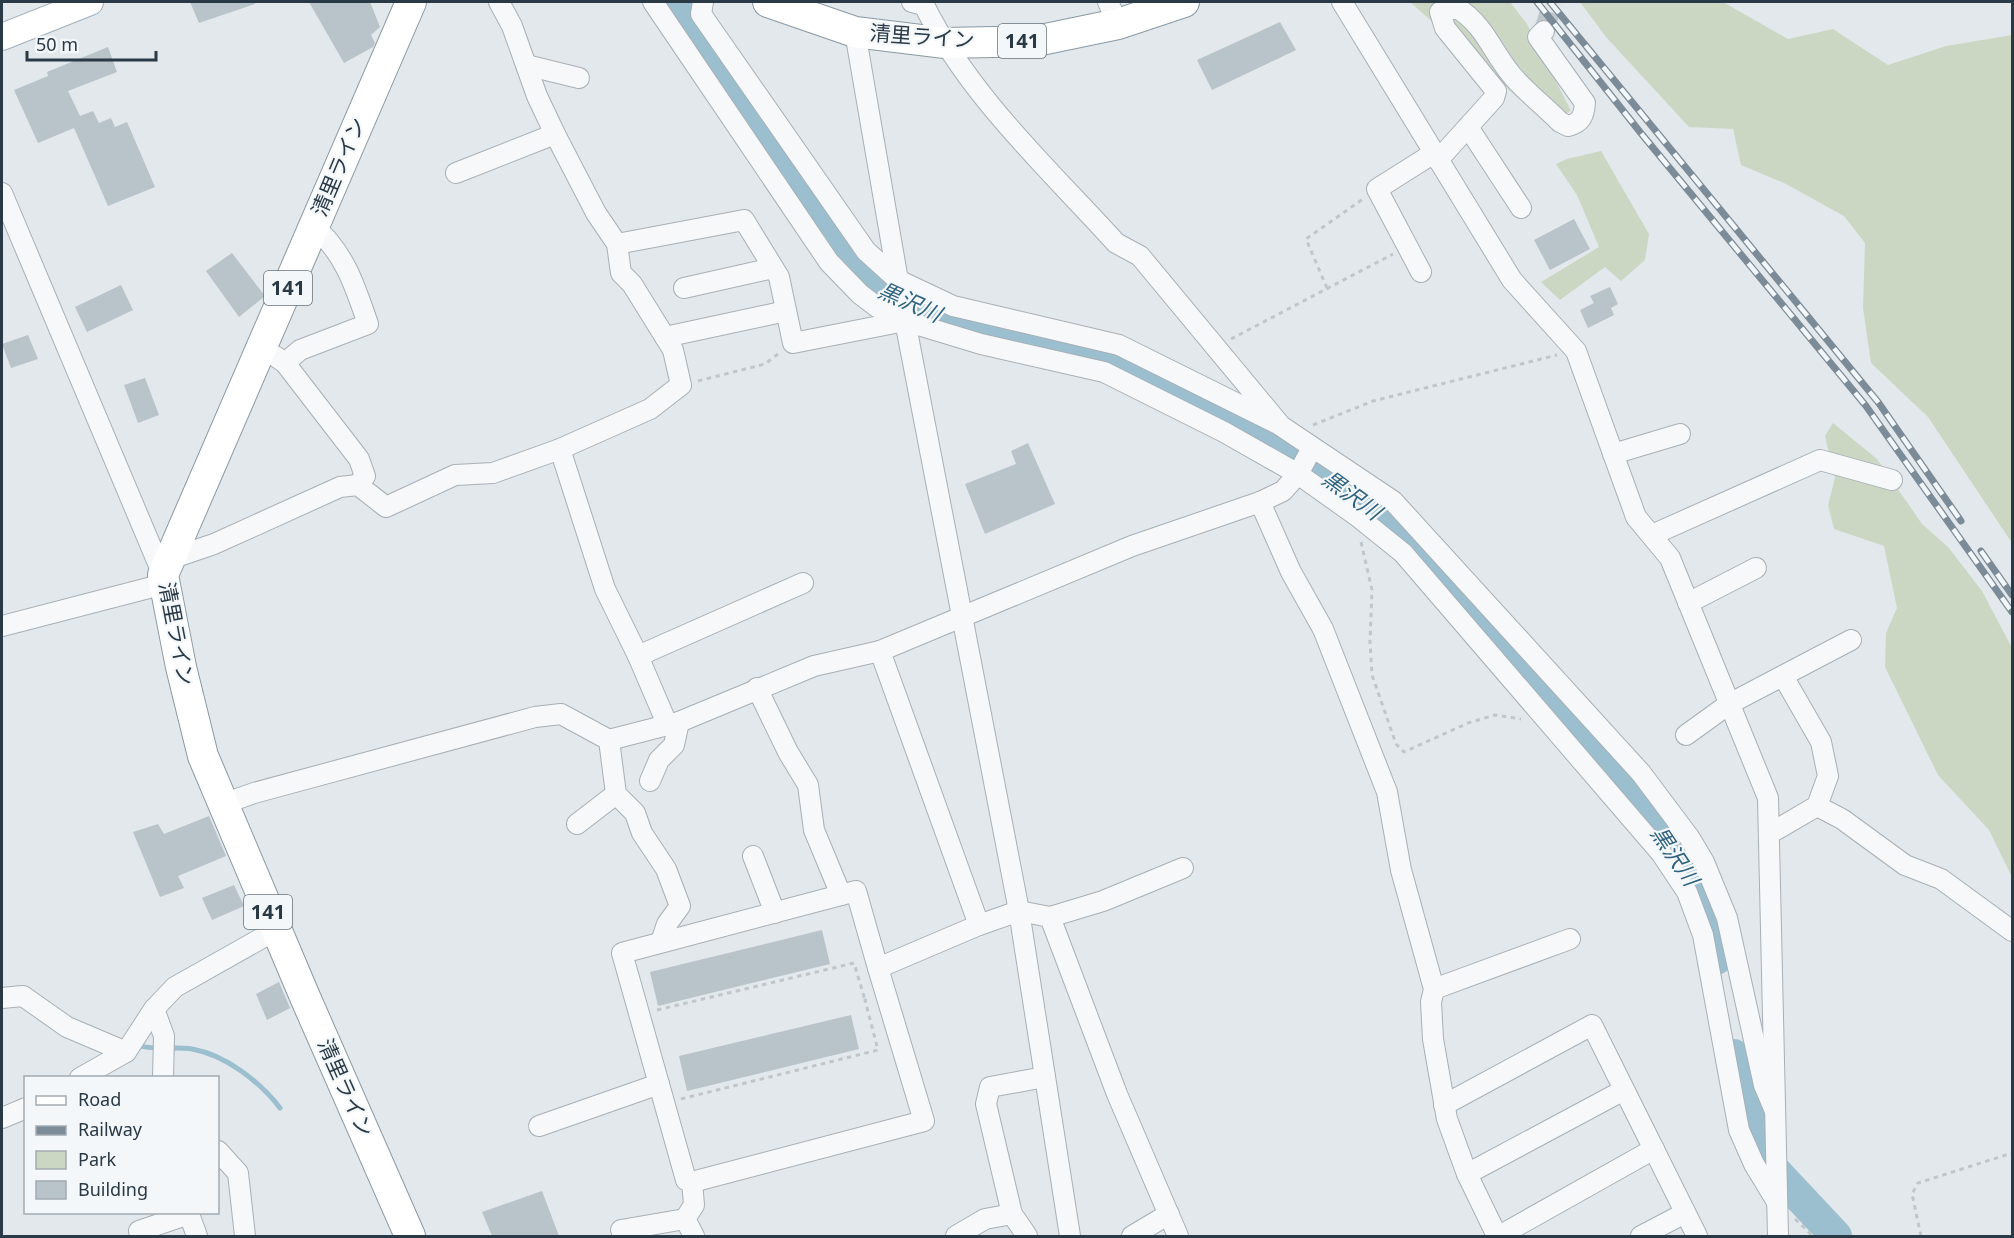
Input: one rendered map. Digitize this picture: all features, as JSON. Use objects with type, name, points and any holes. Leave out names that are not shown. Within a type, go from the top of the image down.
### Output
[{"type":"highway","name":"清里ライン","points":[[410,1236],[276,930],[203,756],[181,667],[166,573],[274,355],[314,226],[411,2]]},
{"type":"highway","name":"清里ライン","points":[[768,2],[855,32],[945,43],[1036,41],[1113,13],[1184,2]]},
{"type":"main road","points":[[2,38],[90,2]]},
{"type":"street","points":[[358,485],[386,507],[455,475],[493,473],[560,449],[650,409],[681,385],[673,350],[632,284],[621,273],[617,244],[596,213],[555,134],[512,26],[499,2]]},
{"type":"street","points":[[653,2],[773,146],[866,251],[898,280],[1104,372],[1165,403],[1394,501],[1552,727],[1661,853],[1687,892],[1703,935],[1739,1130],[1754,1164],[1777,1198]]},
{"type":"street","points":[[703,2],[701,14],[773,146],[829,262],[877,308],[905,321],[981,344],[1119,345],[1288,431]]},
{"type":"street","points":[[912,2],[924,5],[945,43],[988,103],[1116,243],[1140,256],[1288,431],[1305,461],[1358,516],[1469,609],[1641,772],[1694,845],[1727,918],[1764,1085],[1775,1111]]},
{"type":"street","points":[[1342,2],[1512,280],[1576,351],[1636,517],[1670,558],[1768,798],[1778,1236]]},
{"type":"street","points":[[1421,272],[1377,189],[1436,156],[1468,127],[1494,98],[1496,91],[1445,28],[1440,12],[1457,8],[1466,13],[1481,28],[1516,80],[1560,122],[1568,126],[1576,124],[1584,116],[1585,103],[1538,37],[1544,31]]},
{"type":"street","points":[[855,32],[905,321],[1018,911],[1070,1236]]},
{"type":"street","points":[[526,65],[579,78]]},
{"type":"street","points":[[1468,127],[1521,208]]},
{"type":"street","points":[[456,173],[555,134]]},
{"type":"street","points":[[2,194],[166,573]]},
{"type":"street","points":[[617,244],[744,220],[779,277],[792,343],[905,321]]},
{"type":"street","points":[[2,626],[166,573],[214,544],[340,488],[358,485],[365,476],[359,459],[274,355],[300,350],[368,324],[351,274],[339,252],[314,226]]},
{"type":"street","points":[[684,288],[773,268]]},
{"type":"street","points":[[665,337],[786,311]]},
{"type":"street","points":[[1165,403],[1179,375]]},
{"type":"street","points":[[1613,454],[1680,434]]},
{"type":"street","points":[[560,449],[605,589],[673,724],[674,745],[659,760],[650,781]]},
{"type":"street","points":[[1652,536],[1820,460],[1892,480]]},
{"type":"street","points":[[223,804],[254,793],[535,717],[561,714],[609,740],[673,724],[814,666],[880,651],[962,619],[1132,546],[1260,502],[1283,491],[1305,461]]},
{"type":"street","points":[[1260,502],[1292,572],[1323,629],[1387,792],[1401,870],[1434,989],[1431,1002],[1433,1039],[1446,1119],[1467,1174],[1498,1236],[1654,1149]]},
{"type":"street","points":[[1688,603],[1756,568]]},
{"type":"street","points":[[638,656],[803,583]]},
{"type":"street","points":[[1686,735],[1729,704],[1851,640]]},
{"type":"street","points":[[880,651],[979,925]]},
{"type":"street","points":[[1769,834],[1817,806],[1828,776],[1821,742],[1783,676]]},
{"type":"street","points":[[758,688],[788,752],[808,785],[814,830],[840,895]]},
{"type":"street","points":[[609,740],[616,794],[635,813],[642,833],[666,868],[680,906],[667,924],[661,942]]},
{"type":"street","points":[[577,824],[616,794]]},
{"type":"street","points":[[1817,806],[1842,819],[1905,865],[1941,879],[2013,931]]},
{"type":"street","points":[[753,856],[775,913]]},
{"type":"street","points":[[879,968],[979,925],[1018,911],[1050,917],[1103,902],[1183,868]]},
{"type":"street","points":[[856,891],[924,1121],[692,1182],[686,1180],[622,953],[840,895],[856,891]]},
{"type":"street","points":[[1050,917],[1117,1094],[1178,1236]]},
{"type":"street","points":[[82,1076],[126,1052],[154,1008],[175,987],[276,930]]},
{"type":"street","points":[[1434,989],[1569,939]]},
{"type":"street","points":[[2,998],[23,996],[67,1028],[126,1052]]},
{"type":"street","points":[[154,1008],[165,1036],[163,1076]]},
{"type":"street","points":[[1444,1105],[1592,1024],[1697,1236]]},
{"type":"street","points":[[1027,1236],[1012,1214],[986,1104],[990,1087],[1045,1077]]},
{"type":"street","points":[[539,1126],[659,1084]]},
{"type":"street","points":[[1467,1174],[1624,1090]]},
{"type":"street","points":[[2,1118],[24,1109]]},
{"type":"street","points":[[219,1152],[238,1173],[245,1236]]},
{"type":"street","points":[[621,1230],[685,1219],[694,1205],[692,1182]]},
{"type":"street","points":[[1641,1236],[1685,1213]]},
{"type":"street","points":[[139,1231],[189,1214],[197,1236]]},
{"type":"street","points":[[956,1236],[986,1219],[1012,1214]]},
{"type":"street","points":[[1132,1236],[1169,1214]]},
{"type":"street","points":[[685,1219],[694,1236]]},
{"type":"path","points":[[1327,288],[1306,239],[1377,189]]},
{"type":"path","points":[[1217,346],[1408,246]]},
{"type":"path","points":[[681,385],[765,364],[792,343]]},
{"type":"path","points":[[1288,431],[1373,401],[1576,351]]},
{"type":"path","points":[[1358,516],[1360,540],[1372,590],[1370,642],[1372,675],[1396,744],[1404,752],[1468,723],[1495,715],[1552,727]]},
{"type":"path","points":[[639,1014],[854,963],[866,1000],[878,1050],[664,1103]]},
{"type":"path","points":[[866,1000],[886,995]]},
{"type":"path","points":[[1921,1236],[1912,1194],[1918,1183],[2013,1153]]},
{"type":"green space","points":[[1410,2],[1510,2],[1527,24],[1571,111],[1546,123]]},
{"type":"green space","points":[[1580,2],[1723,2],[1788,39],[1833,29],[1888,65],[1946,46],[2012,35],[2012,543],[1928,417],[1871,363],[1863,308],[1865,243],[1844,216],[1786,184],[1741,165],[1733,129],[1689,127],[1606,37]]},
{"type":"green space","points":[[1601,151],[1649,234],[1645,260],[1621,281],[1605,267],[1560,300],[1541,282],[1599,247],[1577,195],[1556,164]]},
{"type":"green space","points":[[1833,423],[1877,459],[1922,524],[1948,547],[1982,591],[2012,648],[2012,877],[1989,830],[1938,775],[1885,667],[1886,633],[1897,608],[1884,546],[1834,529],[1828,505],[1835,478],[1825,436]]},
{"type":"building","points":[[190,2],[255,2],[255,4],[199,23]]},
{"type":"building","points":[[309,2],[370,2],[380,27],[371,35],[375,43],[373,47],[344,63]]},
{"type":"building","points":[[1280,22],[1296,50],[1212,90],[1197,60]]},
{"type":"building","points":[[108,47],[117,72],[68,91],[80,116],[93,111],[99,123],[111,118],[115,127],[127,122],[155,187],[108,206],[74,128],[38,143],[14,90],[48,76],[47,72]]},
{"type":"building","points":[[1574,219],[1590,249],[1550,270],[1534,240]]},
{"type":"building","points":[[232,253],[265,296],[239,317],[206,271]]},
{"type":"building","points":[[121,285],[133,310],[87,332],[75,307]]},
{"type":"building","points":[[1610,287],[1618,304],[1611,308],[1614,315],[1588,328],[1580,310],[1594,303],[1590,296]]},
{"type":"building","points":[[28,335],[38,359],[11,368],[2,344]]},
{"type":"building","points":[[145,378],[159,415],[138,423],[124,385]]},
{"type":"building","points":[[1028,443],[1055,504],[985,534],[965,484],[1016,464],[1011,451]]},
{"type":"building","points":[[209,816],[226,856],[178,876],[184,888],[160,897],[133,832],[158,824],[164,834]]},
{"type":"building","points":[[234,885],[244,906],[212,920],[202,898]]},
{"type":"building","points":[[822,930],[830,964],[658,1006],[650,972]]},
{"type":"building","points":[[279,982],[290,1008],[267,1020],[256,994]]},
{"type":"building","points":[[851,1015],[859,1049],[687,1091],[679,1056]]},
{"type":"building","points":[[542,1191],[559,1236],[492,1236],[482,1212]]},
{"type":"waterway","name":"黒沢川","points":[[672,2],[830,238],[868,283],[938,316],[1092,355],[1145,378],[1320,471],[1380,512],[1674,847],[1699,889],[1716,959]]},
{"type":"waterway","points":[[137,1045],[151,1048],[192,1049],[217,1057],[230,1063],[252,1079],[280,1108]]},
{"type":"waterway","name":"黒沢川","points":[[1734,1055],[1759,1154],[1836,1236]]},
{"type":"tunnel","points":[[1544,31],[1553,2]]},
{"type":"railway","points":[[1537,2],[1640,132],[1866,406],[2012,612]]},
{"type":"railway","points":[[1550,2],[1878,402],[1961,521]]},
{"type":"railway","points":[[1981,551],[2012,595]]}]
